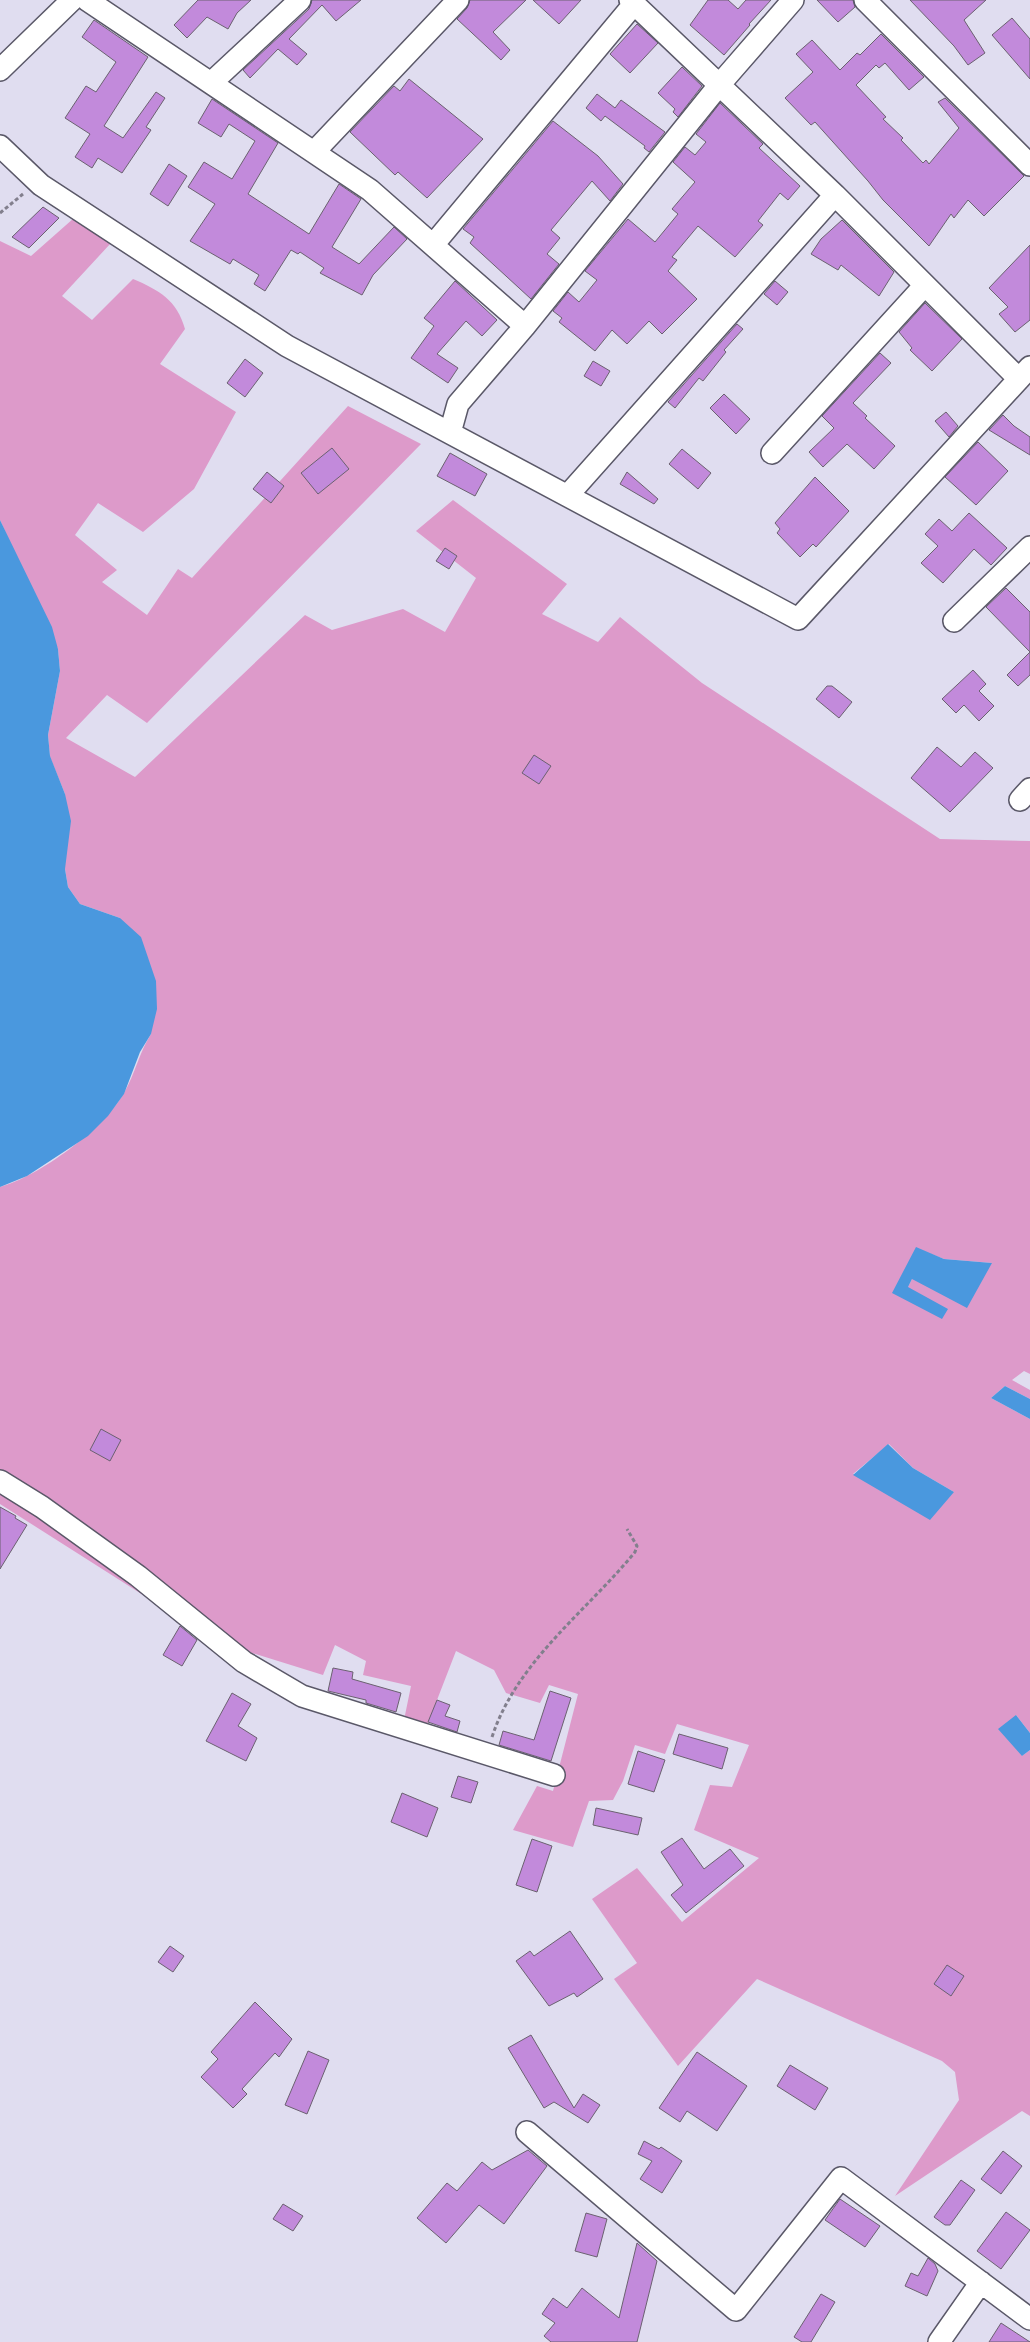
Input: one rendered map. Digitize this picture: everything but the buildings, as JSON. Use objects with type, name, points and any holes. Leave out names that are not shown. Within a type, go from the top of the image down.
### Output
[{"type":"street","points":[[0,70],[72,0]]},
{"type":"street","points":[[87,0],[370,190],[526,326]]},
{"type":"street","points":[[212,83],[300,0]]},
{"type":"street","points":[[314,152],[458,0]]},
{"type":"street","points":[[450,433],[458,404],[526,326],[720,84],[793,0]]},
{"type":"street","points":[[865,0],[1030,165]]},
{"type":"street","points":[[0,146],[41,186],[288,346],[798,619],[1025,373],[925,285],[720,84],[632,2],[433,245]]},
{"type":"street","points":[[568,495],[834,195]]},
{"type":"street","points":[[772,453],[925,285]]},
{"type":"street","points":[[954,621],[1030,547]]},
{"type":"street","points":[[0,1482],[42,1507],[138,1576],[244,1662],[302,1696],[554,1775]]},
{"type":"street","points":[[527,2132],[736,2310],[841,2178],[1030,2319]]},
{"type":"street","points":[[939,2342],[980,2282]]},
{"type":"path","points":[[0,212],[31,185],[41,186]]},
{"type":"path","points":[[486,1754],[504,1705],[524,1673],[635,1552],[637,1546],[627,1529]]},
{"type":"shaded area","points":[[74,218],[111,243],[62,296],[92,320],[133,279],[159,292],[177,310],[185,329],[160,364],[236,412],[194,489],[143,532],[98,503],[75,535],[117,570],[102,582],[147,615],[178,569],[192,578],[348,406],[421,444],[147,723],[107,695],[66,738],[135,777],[305,615],[332,630],[403,609],[445,632],[476,578],[416,531],[453,500],[567,584],[542,614],[598,642],[620,617],[702,683],[940,839],[1030,841],[1030,1374],[1024,1371],[1012,1380],[1030,1390],[1030,1399],[1005,1386],[991,1398],[1030,1419],[1030,1733],[1016,1715],[1022,1756],[1030,1750],[1030,2116],[1022,2111],[895,2196],[959,2100],[955,2072],[942,2061],[757,1979],[678,2066],[614,1979],[637,1963],[592,1899],[637,1868],[682,1922],[759,1858],[694,1830],[710,1785],[732,1787],[749,1745],[677,1724],[665,1754],[635,1745],[623,1781],[613,1800],[589,1801],[573,1847],[513,1830],[537,1786],[553,1791],[578,1694],[549,1685],[540,1703],[506,1693],[494,1670],[456,1651],[425,1731],[404,1720],[411,1686],[363,1675],[366,1661],[335,1645],[323,1675],[217,1642],[0,1504],[0,1187],[33,1173],[51,1162],[86,1136],[101,1121],[124,1093],[151,1034],[120,918],[80,904],[68,887],[65,869],[65,794],[50,757],[48,735],[60,671],[58,649],[0,520],[0,241],[31,256]],"holes":[[[916,1248],[944,1259],[992,1263],[912,1279],[908,1287]],[[889,1444],[913,1468],[954,1492],[853,1474]]]},
{"type":"water","points":[[0,520],[52,627],[58,649],[60,671],[48,735],[50,756],[65,794],[71,821],[65,869],[68,887],[80,904],[120,918],[141,937],[156,981],[157,1009],[151,1034],[140,1052],[124,1094],[108,1116],[88,1136],[27,1176],[0,1187]]},
{"type":"water","points":[[916,1247],[944,1259],[992,1263],[967,1308],[912,1279],[908,1287],[948,1309],[942,1319],[892,1293]]},
{"type":"water","points":[[1005,1386],[1030,1399],[1030,1419],[991,1398]]},
{"type":"water","points":[[888,1444],[913,1468],[954,1492],[930,1520],[853,1475]]},
{"type":"water","points":[[1016,1715],[1030,1733],[1030,1750],[1022,1756],[998,1729]]}]
